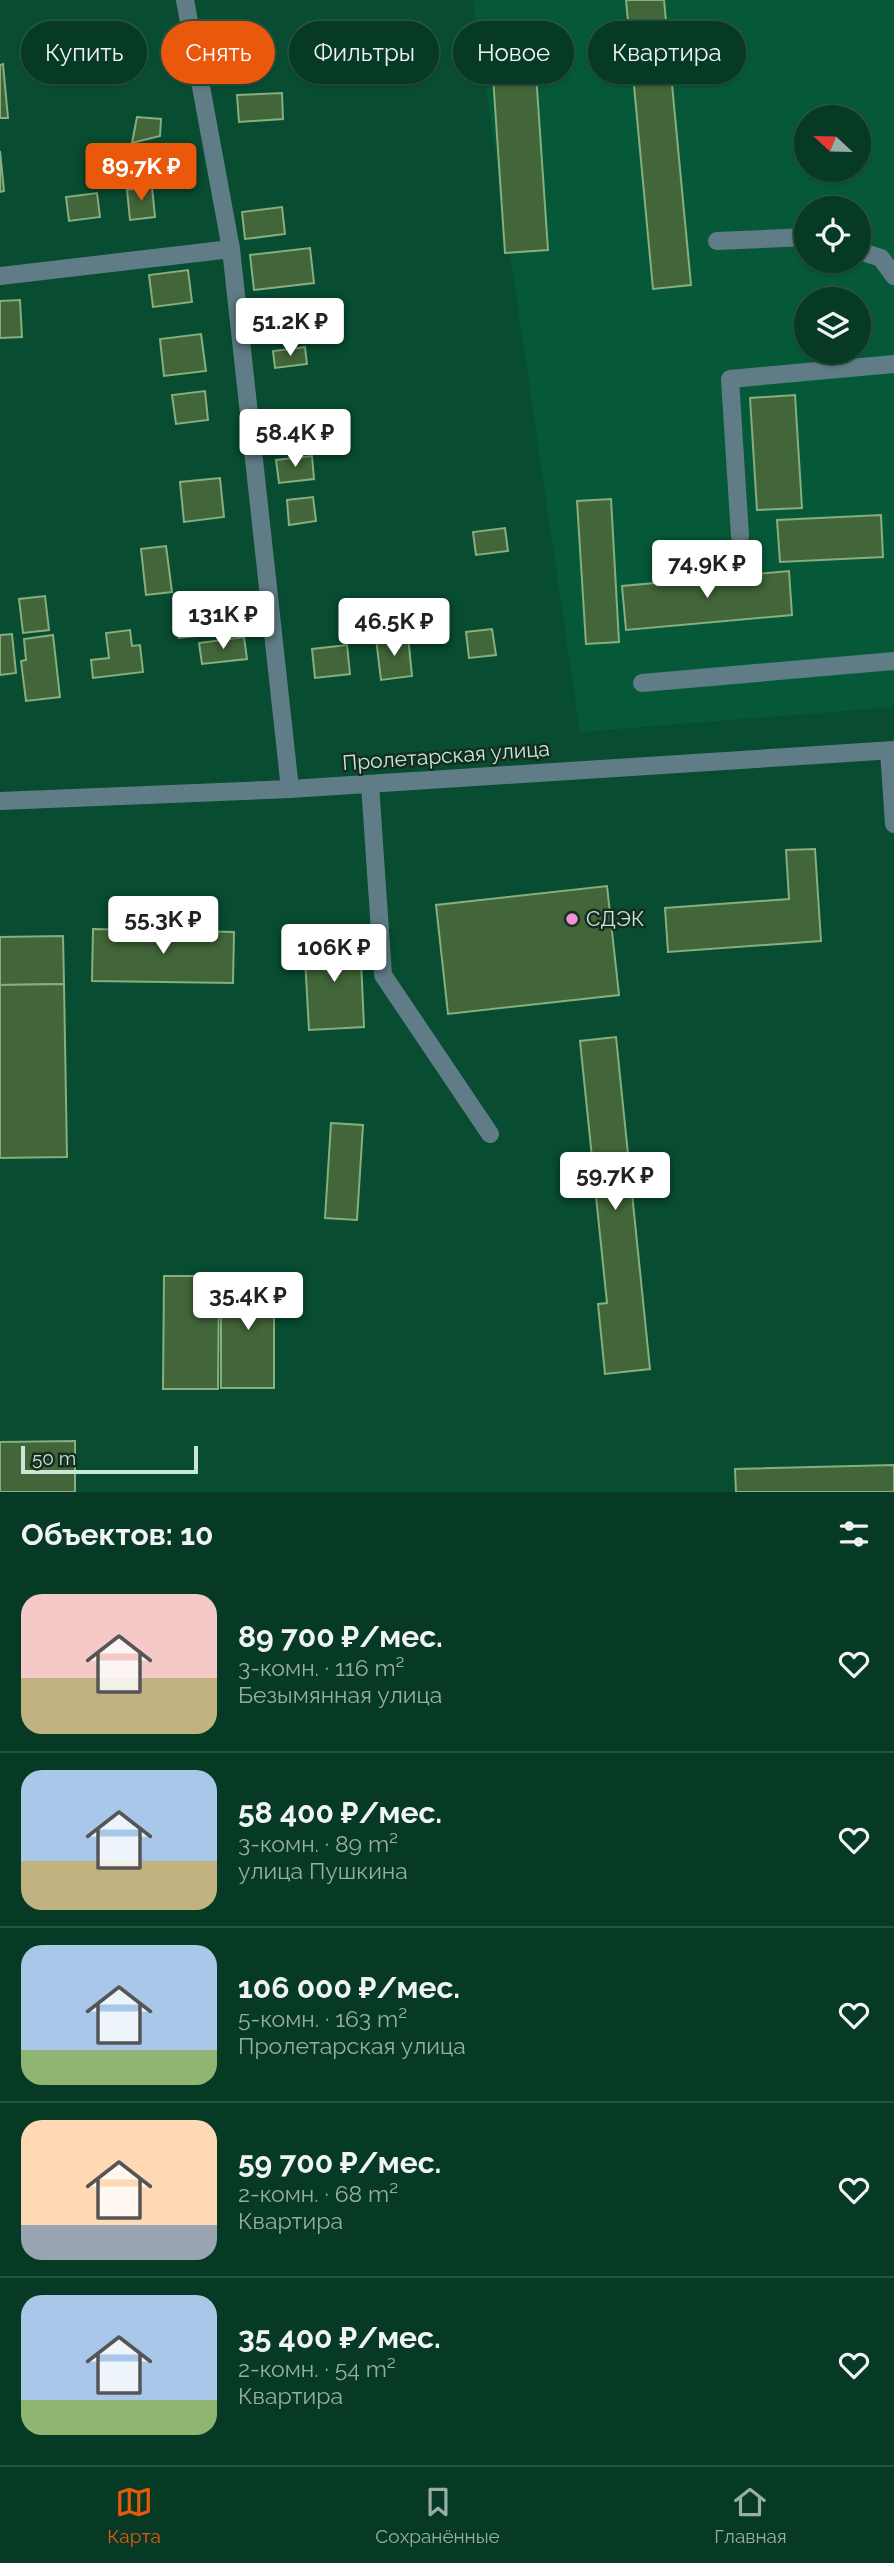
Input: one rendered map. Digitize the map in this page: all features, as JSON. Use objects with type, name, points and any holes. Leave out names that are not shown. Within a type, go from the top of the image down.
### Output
[{"type":"street","points":[[185,0],[231,249],[290,789]]},
{"type":"street","points":[[717,241],[794,238]]},
{"type":"street","points":[[0,276],[231,249]]},
{"type":"street","points":[[871,255],[881,258],[894,276]]},
{"type":"street","points":[[740,536],[730,379],[894,364]]},
{"type":"street","points":[[642,682],[894,661]]},
{"type":"street","points":[[892,751],[894,824]]},
{"type":"street","name":"Пролетарская улица","points":[[0,801],[290,789],[892,751]]},
{"type":"street","points":[[370,784],[383,975],[489,1134]]},
{"type":"shaded area","points":[[473,0],[894,0],[894,707],[580,732],[485,84],[574,84],[574,21],[476,21]]},
{"type":"building","points":[[626,0],[664,0],[666,21],[628,21]]},
{"type":"building","points":[[3,64],[8,118],[0,118],[0,65]]},
{"type":"building","points":[[493,84],[537,84],[548,250],[505,253]]},
{"type":"building","points":[[634,84],[672,84],[691,285],[653,289]]},
{"type":"building","points":[[282,93],[283,119],[239,122],[237,95]]},
{"type":"building","points":[[137,117],[161,119],[160,136],[132,143]]},
{"type":"building","points":[[0,151],[4,191],[0,192]]},
{"type":"building","points":[[152,187],[155,217],[130,220],[127,190]]},
{"type":"building","points":[[97,193],[100,217],[69,221],[66,197]]},
{"type":"building","points":[[282,207],[285,234],[245,239],[242,212]]},
{"type":"building","points":[[310,248],[314,283],[254,290],[250,255]]},
{"type":"building","points":[[188,270],[192,302],[153,307],[149,275]]},
{"type":"building","points":[[20,300],[22,337],[0,338],[0,301]]},
{"type":"building","points":[[201,334],[206,371],[164,376],[160,339]]},
{"type":"building","points":[[305,347],[307,364],[275,368],[273,351]]},
{"type":"building","points":[[205,391],[208,420],[176,424],[172,395]]},
{"type":"building","points":[[795,395],[802,508],[757,510],[750,398]]},
{"type":"building","points":[[312,456],[314,479],[279,483],[276,460]]},
{"type":"building","points":[[220,478],[224,517],[184,522],[180,482]]},
{"type":"building","points":[[313,497],[316,521],[289,525],[287,500]]},
{"type":"building","points":[[611,499],[619,642],[586,644],[577,501]]},
{"type":"building","points":[[881,515],[883,557],[780,562],[777,520]]},
{"type":"building","points":[[505,528],[508,551],[476,555],[473,532]]},
{"type":"building","points":[[166,546],[172,592],[146,595],[141,549]]},
{"type":"building","points":[[789,571],[792,615],[626,630],[622,586]]},
{"type":"building","points":[[235,592],[240,631],[179,638],[175,599]]},
{"type":"building","points":[[45,596],[49,630],[23,633],[19,599]]},
{"type":"building","points":[[492,629],[496,655],[469,658],[466,632]]},
{"type":"building","points":[[130,630],[132,646],[140,645],[143,672],[93,678],[91,660],[109,658],[106,633]]},
{"type":"building","points":[[12,634],[16,673],[0,675],[0,635]]},
{"type":"building","points":[[53,635],[60,697],[26,701],[21,661],[26,660],[24,639]]},
{"type":"building","points":[[408,636],[412,676],[381,680],[376,639]]},
{"type":"building","points":[[244,637],[247,659],[202,664],[199,643]]},
{"type":"building","points":[[347,645],[350,674],[315,678],[312,649]]},
{"type":"building","points":[[815,849],[821,941],[668,952],[665,908],[789,899],[786,850]]},
{"type":"building","points":[[607,886],[619,995],[448,1014],[436,905]]},
{"type":"building","points":[[93,929],[234,932],[233,983],[92,981]]},
{"type":"building","points":[[63,936],[64,984],[0,985],[0,937]]},
{"type":"building","points":[[360,938],[364,1027],[309,1030],[304,941]]},
{"type":"building","points":[[64,984],[67,1157],[0,1158],[0,985]]},
{"type":"building","points":[[616,1037],[650,1369],[605,1374],[598,1304],[607,1303],[580,1041]]},
{"type":"building","points":[[331,1123],[363,1125],[357,1220],[325,1218]]},
{"type":"building","points":[[164,1276],[219,1276],[218,1389],[163,1389]]},
{"type":"building","points":[[221,1276],[274,1276],[274,1388],[221,1388]]},
{"type":"building","points":[[75,1441],[75,1492],[0,1492],[0,1442]]},
{"type":"building","points":[[894,1465],[894,1492],[736,1492],[735,1469]]},
{"type":"place","name":"СДЭК","points":[[572,919]]}]
